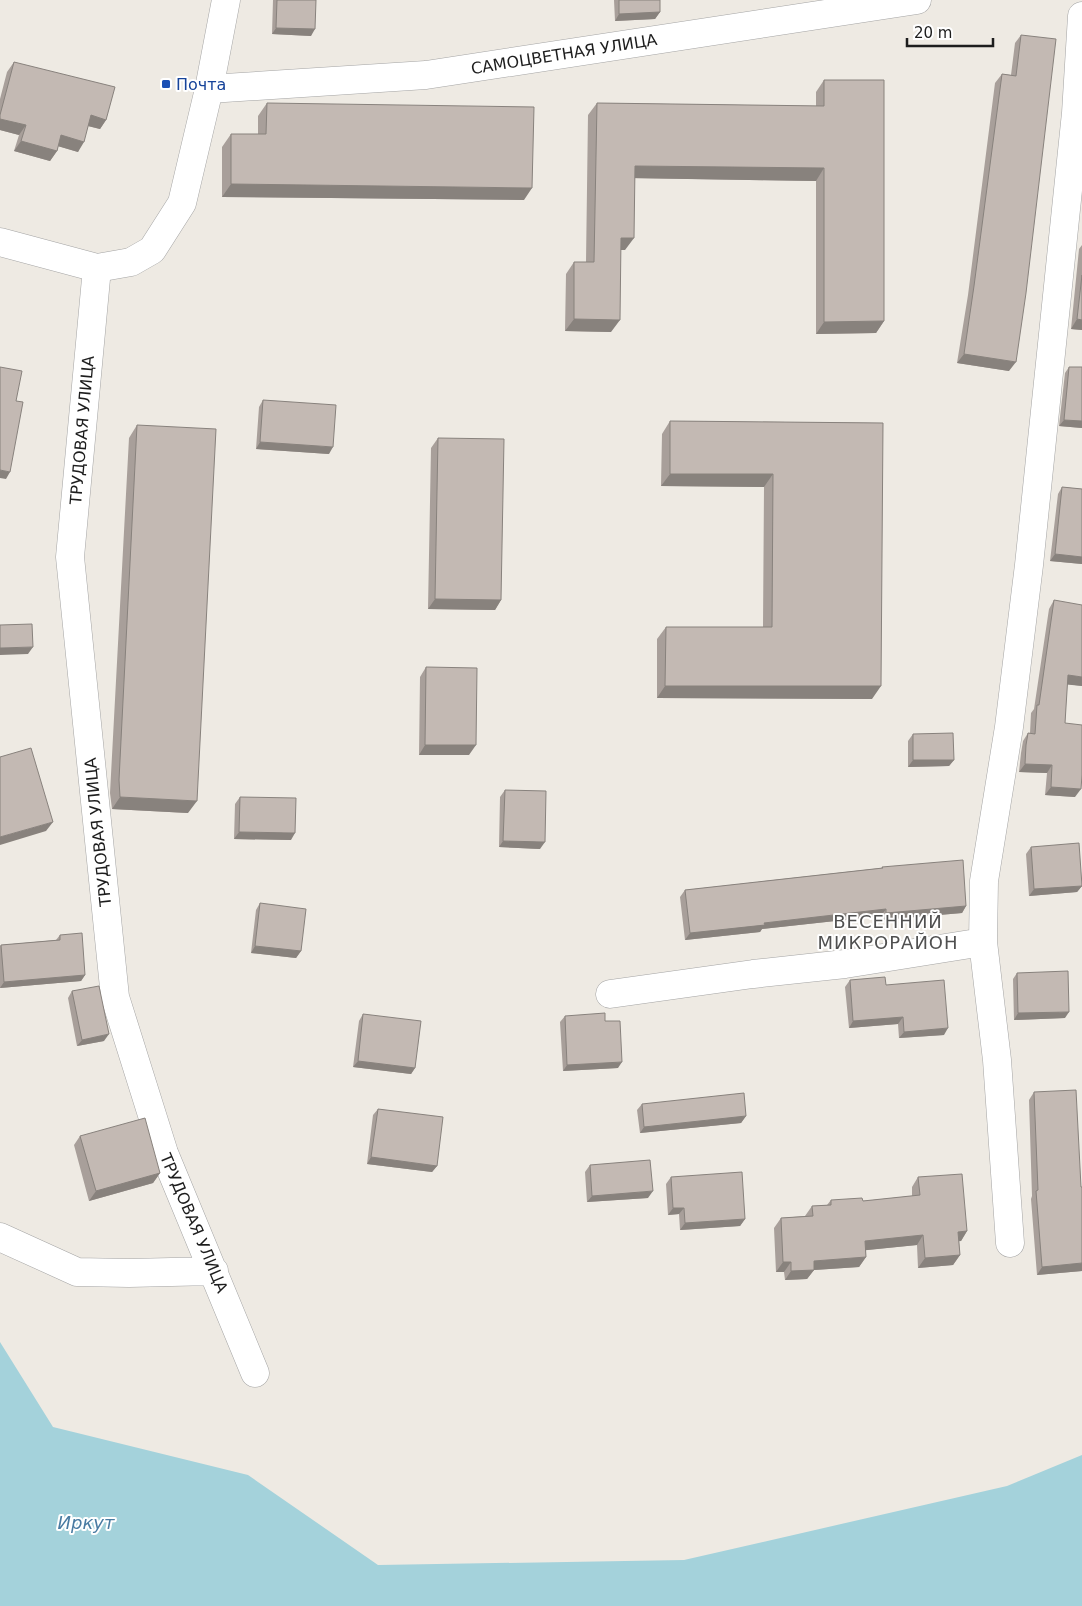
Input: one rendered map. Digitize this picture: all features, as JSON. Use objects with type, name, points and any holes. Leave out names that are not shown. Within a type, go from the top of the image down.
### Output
[{"type":"street","points":[[0,242],[97,268],[131,262],[152,250],[182,203],[209,89],[226,0]]},
{"type":"street","name":"САМОЦВЕТНАЯ УЛИЦА","points":[[209,89],[426,75],[860,4],[917,0]]},
{"type":"street","points":[[1010,1243],[997,1060],[983,942],[984,881],[1008,727],[1029,566],[1076,113],[1082,16]]},
{"type":"street","name":"ТРУДОВАЯ УЛИЦА","points":[[97,268],[70,557],[115,997],[164,1153],[255,1373]]},
{"type":"street","points":[[610,994],[753,974],[845,964],[983,942]]},
{"type":"street","points":[[0,1238],[77,1272],[214,1271]]},
{"type":"water","name":"Иркут","points":[[0,1342],[53,1427],[248,1475],[378,1565],[684,1560],[1007,1486],[1082,1455],[1082,1606],[0,1606]]},
{"type":"building","points":[[277,0],[316,0],[315,29],[276,28]]},
{"type":"building","points":[[619,0],[660,0],[660,12],[619,14]]},
{"type":"building","points":[[1021,35],[1056,39],[1016,362],[964,354],[1002,74],[1016,76]]},
{"type":"building","points":[[14,62],[115,87],[106,120],[91,115],[84,142],[61,135],[57,151],[21,141],[26,125],[0,119]]},
{"type":"building","points":[[824,80],[884,80],[884,321],[824,322],[824,168],[635,166],[634,238],[621,238],[620,320],[574,319],[574,262],[594,262],[597,103],[824,106]]},
{"type":"building","points":[[267,103],[534,107],[532,188],[231,184],[231,134],[266,134]]},
{"type":"building","points":[[1082,275],[1082,320],[1077,319]]},
{"type":"building","points":[[0,367],[22,371],[16,401],[23,402],[10,472],[0,470]]},
{"type":"building","points":[[1069,367],[1082,367],[1082,421],[1064,420]]},
{"type":"building","points":[[263,400],[336,405],[333,447],[260,442]]},
{"type":"building","points":[[670,421],[883,423],[881,686],[665,686],[666,627],[772,627],[773,474],[670,474]]},
{"type":"building","points":[[137,425],[216,429],[197,801],[120,797],[119,780]]},
{"type":"building","points":[[438,438],[504,439],[501,600],[435,599]]},
{"type":"building","points":[[1062,487],[1082,489],[1082,557],[1055,554]]},
{"type":"building","points":[[1054,600],[1082,605],[1082,677],[1068,675],[1065,723],[1082,725],[1081,789],[1051,787],[1052,765],[1025,764],[1028,733],[1035,734],[1037,705],[1039,705]]},
{"type":"building","points":[[32,624],[33,647],[0,648],[0,625]]},
{"type":"building","points":[[426,667],[477,668],[476,745],[425,745]]},
{"type":"building","points":[[953,733],[954,760],[913,760],[913,734]]},
{"type":"building","points":[[31,748],[53,822],[0,837],[0,757]]},
{"type":"building","points":[[505,790],[546,791],[545,842],[503,841]]},
{"type":"building","points":[[240,797],[296,798],[295,833],[239,832]]},
{"type":"building","points":[[1079,843],[1082,886],[1034,889],[1031,847]]},
{"type":"building","points":[[963,860],[966,906],[886,913],[886,909],[690,933],[685,890],[882,867]]},
{"type":"building","points":[[260,903],[306,909],[301,951],[255,946]]},
{"type":"building","points":[[82,933],[85,975],[4,982],[1,945],[60,940],[60,935]]},
{"type":"building","points":[[1068,971],[1069,1012],[1018,1013],[1017,973]]},
{"type":"building","points":[[885,977],[886,985],[944,980],[948,1028],[904,1032],[903,1017],[853,1021],[850,980]]},
{"type":"building","points":[[99,986],[109,1034],[82,1040],[72,991]]},
{"type":"building","points":[[605,1013],[605,1021],[620,1021],[622,1062],[567,1065],[565,1016]]},
{"type":"building","points":[[363,1014],[421,1021],[415,1068],[358,1061]]},
{"type":"building","points":[[1076,1090],[1082,1187],[1082,1263],[1042,1267],[1036,1191],[1038,1190],[1034,1092]]},
{"type":"building","points":[[744,1093],[746,1116],[644,1127],[642,1104]]},
{"type":"building","points":[[378,1109],[443,1117],[437,1166],[371,1157]]},
{"type":"building","points":[[145,1118],[160,1173],[96,1191],[80,1136]]},
{"type":"building","points":[[650,1160],[653,1191],[592,1196],[590,1165]]},
{"type":"building","points":[[742,1172],[745,1219],[685,1223],[684,1208],[673,1208],[671,1177]]},
{"type":"building","points":[[962,1174],[967,1231],[958,1232],[960,1255],[925,1258],[923,1235],[865,1241],[866,1257],[814,1261],[814,1270],[791,1271],[791,1262],[783,1262],[781,1218],[813,1216],[812,1206],[831,1205],[831,1200],[862,1198],[863,1201],[920,1195],[918,1177]]},
{"type":"place","name":"Почта","points":[[166,84]]},
{"type":"district","name":"ВЕСЕННИЙ МИКРОРАЙОН","points":[[888,931]]}]
